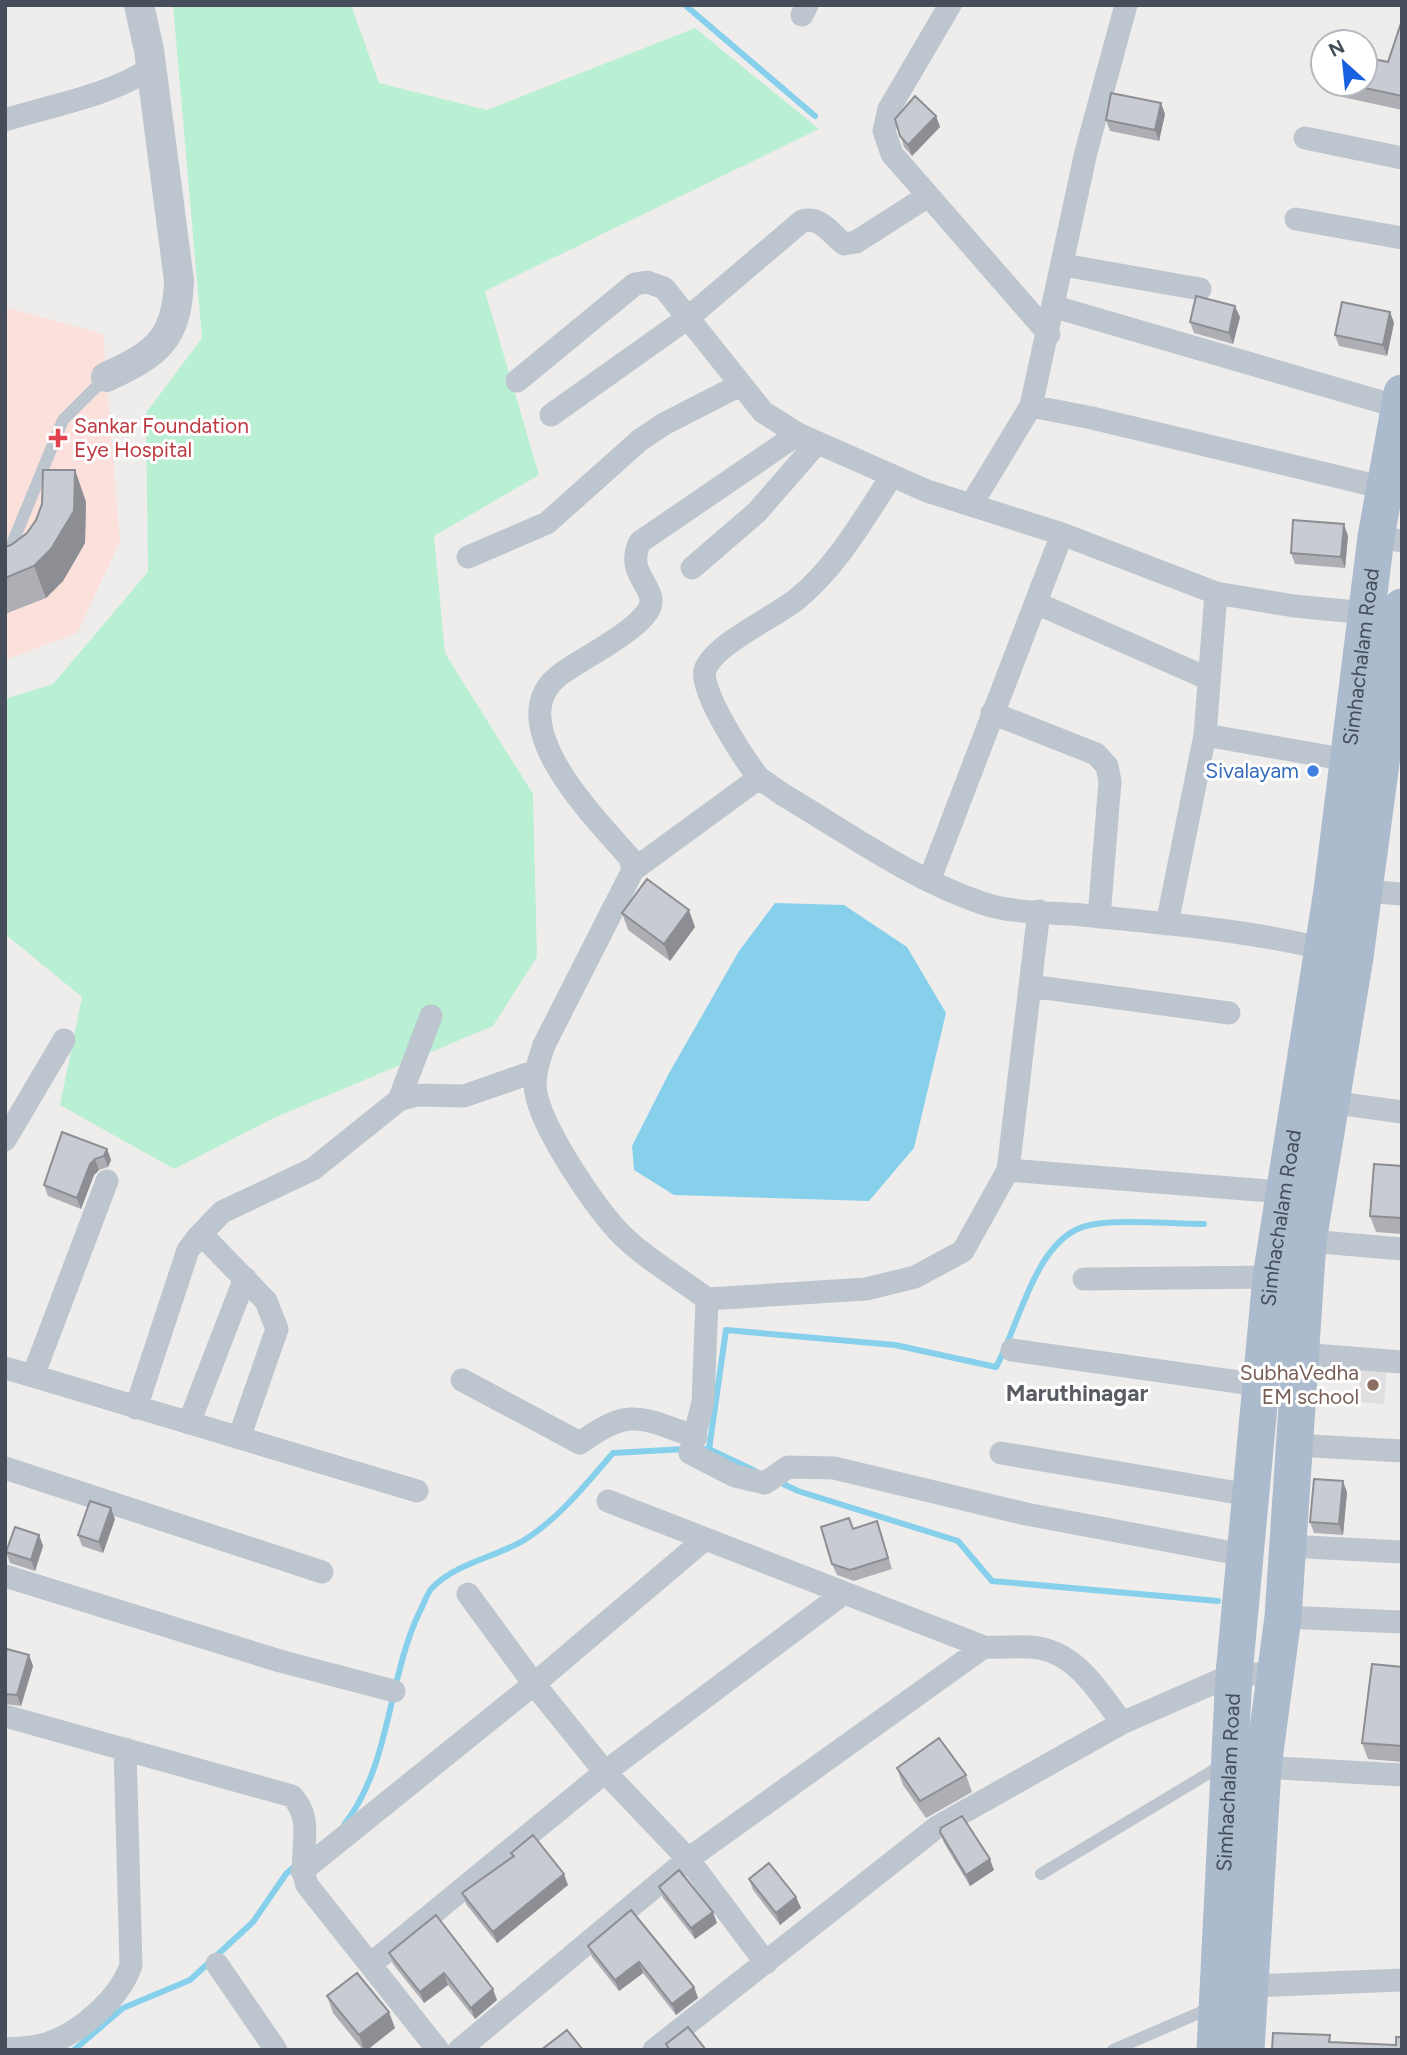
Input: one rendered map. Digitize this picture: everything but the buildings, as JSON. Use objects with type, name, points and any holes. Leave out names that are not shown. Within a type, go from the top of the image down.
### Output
[{"type":"main road","name":"Simhachalam Road","points":[[1215,2050],[1217,2005],[1246,1764],[1234,1674],[1271,1277],[1292,1240],[1282,1192],[1339,953],[1348,760],[1384,610],[1389,539],[1385,488],[1401,400]]},
{"type":"main road","points":[[1246,2050],[1250,1986],[1246,1764],[1274,1674],[1283,1617],[1301,1354],[1292,1240],[1330,1102],[1339,953],[1364,891],[1393,750],[1384,610]]},
{"type":"street","points":[[106,377],[139,363],[164,342],[178,310],[179,281],[139,5]]},
{"type":"street","points":[[950,5],[889,109],[884,131],[892,154],[1049,334]]},
{"type":"street","points":[[971,505],[1031,406],[1055,307],[1086,152],[1126,5]]},
{"type":"street","points":[[5,120],[110,88],[135,78],[150,68]]},
{"type":"street","points":[[1305,138],[1402,158]]},
{"type":"street","points":[[551,415],[689,317],[802,221],[811,219],[821,223],[844,244],[856,242],[928,196]]},
{"type":"street","points":[[1296,219],[1402,238]]},
{"type":"street","points":[[1063,265],[1200,289]]},
{"type":"street","points":[[517,381],[635,284],[647,282],[664,288],[763,412],[808,438],[891,477],[1062,534],[1216,593],[1294,606],[1384,610]]},
{"type":"street","points":[[1055,307],[1401,400]]},
{"type":"street","points":[[468,557],[547,523],[640,440],[664,424],[740,385]]},
{"type":"street","points":[[1031,406],[1385,488]]},
{"type":"street","points":[[692,568],[757,512],[808,438]]},
{"type":"street","points":[[633,870],[630,858],[567,787],[554,763],[540,712],[543,696],[558,676],[639,621],[650,608],[651,594],[635,567],[634,554],[640,542],[808,438]]},
{"type":"street","points":[[891,477],[828,569],[797,599],[716,654],[706,669],[705,685],[741,754],[759,778],[929,881],[982,903],[1007,910],[1167,924],[1339,953]]},
{"type":"street","points":[[929,881],[1062,534]]},
{"type":"street","points":[[1167,924],[1205,735],[1216,593]]},
{"type":"street","points":[[1036,603],[1209,679]]},
{"type":"street","points":[[992,713],[1096,754],[1107,766],[1110,781],[1098,917]]},
{"type":"street","points":[[1205,735],[1348,760]]},
{"type":"street","points":[[759,778],[633,870],[544,1045],[536,1071],[537,1097],[551,1133],[590,1195],[618,1232],[707,1299],[836,1293],[915,1277],[963,1251],[1008,1170],[1039,911]]},
{"type":"street","points":[[1364,891],[1402,894]]},
{"type":"street","points":[[1030,986],[1229,1013]]},
{"type":"street","points":[[399,1100],[431,1016]]},
{"type":"street","points":[[5,1140],[64,1040]]},
{"type":"street","points":[[136,1408],[188,1250],[222,1212],[313,1169],[399,1100],[417,1095],[464,1096],[536,1071]]},
{"type":"street","points":[[1330,1102],[1402,1112]]},
{"type":"street","points":[[1008,1170],[1282,1192]]},
{"type":"street","points":[[33,1376],[107,1181]]},
{"type":"street","points":[[198,1237],[212,1241],[266,1301],[277,1329],[239,1438]]},
{"type":"street","points":[[1292,1240],[1402,1250]]},
{"type":"street","points":[[1084,1279],[1271,1277]]},
{"type":"street","points":[[189,1423],[244,1278]]},
{"type":"street","points":[[693,1445],[706,1362],[707,1299]]},
{"type":"street","points":[[1012,1350],[1261,1385]]},
{"type":"street","points":[[1301,1354],[1402,1362]]},
{"type":"street","points":[[5,1368],[417,1491]]},
{"type":"street","points":[[462,1380],[580,1443],[620,1419],[641,1418],[693,1445],[735,1476],[765,1483],[780,1472],[834,1468],[1027,1514],[1244,1555]]},
{"type":"street","points":[[1294,1445],[1402,1451]]},
{"type":"street","points":[[1001,1454],[1250,1495]]},
{"type":"street","points":[[5,1468],[322,1572]]},
{"type":"street","points":[[608,1502],[984,1647],[1039,1648],[1068,1658],[1091,1682],[1122,1723]]},
{"type":"street","points":[[302,1870],[534,1684],[705,1539]]},
{"type":"street","points":[[1287,1546],[1402,1552]]},
{"type":"street","points":[[5,1576],[280,1661],[394,1691]]},
{"type":"street","points":[[371,1964],[605,1772],[844,1593]]},
{"type":"street","points":[[468,1594],[534,1684],[605,1772],[688,1858],[766,1963]]},
{"type":"street","points":[[1283,1617],[1402,1622]]},
{"type":"street","points":[[459,2050],[688,1858],[984,1647]]},
{"type":"street","points":[[654,2050],[937,1827],[1122,1723],[1234,1674],[1274,1674]]},
{"type":"street","points":[[5,1716],[292,1796],[302,1808],[302,1870],[307,1885],[438,2050]]},
{"type":"street","points":[[5,2049],[47,2044],[65,2036],[117,1992],[127,1979],[131,1965],[125,1749]]},
{"type":"street","points":[[1246,1764],[1402,1775]]},
{"type":"street","points":[[217,1965],[276,2050]]},
{"type":"street","points":[[1250,1986],[1402,1980]]},
{"type":"lane","points":[[8,554],[63,420],[106,377]]},
{"type":"lane","points":[[1041,1874],[1246,1764]]},
{"type":"lane","points":[[1113,2050],[1217,2005]]},
{"type":"shaded area","name":"Sankar Foundation Eye Hospital","points":[[5,307],[103,334],[120,542],[77,633],[5,660]]},
{"type":"shaded area","name":"SubhaVedha EM school","points":[[1361,1366],[1387,1368],[1384,1404],[1358,1402]]},
{"type":"green space","points":[[173,5],[351,5],[379,83],[487,110],[695,28],[819,129],[485,291],[539,475],[434,536],[445,653],[533,794],[537,957],[493,1026],[274,1118],[174,1169],[60,1105],[82,997],[5,934],[5,699],[53,684],[148,572],[146,413],[202,338]]},
{"type":"water","points":[[775,903],[844,905],[907,947],[946,1013],[914,1148],[869,1201],[674,1195],[634,1170],[632,1146],[668,1075],[739,951]]},
{"type":"waterway","points":[[685,5],[815,116]]},
{"type":"waterway","points":[[699,1449],[709,1449],[726,1330],[895,1345],[996,1367],[1043,1263],[1056,1245],[1071,1232],[1090,1225],[1116,1222],[1204,1224]]},
{"type":"waterway","points":[[344,1825],[360,1801],[371,1775],[409,1637],[432,1588],[453,1572],[526,1539],[550,1521],[613,1453],[685,1449]]},
{"type":"waterway","points":[[709,1449],[755,1471]]},
{"type":"waterway","points":[[777,1481],[798,1491],[958,1541],[992,1581],[1218,1601]]},
{"type":"waterway","points":[[74,2050],[123,2008],[190,1980],[253,1922],[286,1874],[296,1865]]},
{"type":"place","name":"Sankar Foundation Eye Hospital","points":[[58,438]]},
{"type":"place","name":"Sivalayam","points":[[1313,771]]},
{"type":"place","name":"SubhaVedha EM school","points":[[1373,1385]]},
{"type":"district","name":"Maruthinagar","points":[[1077,1393]]}]
